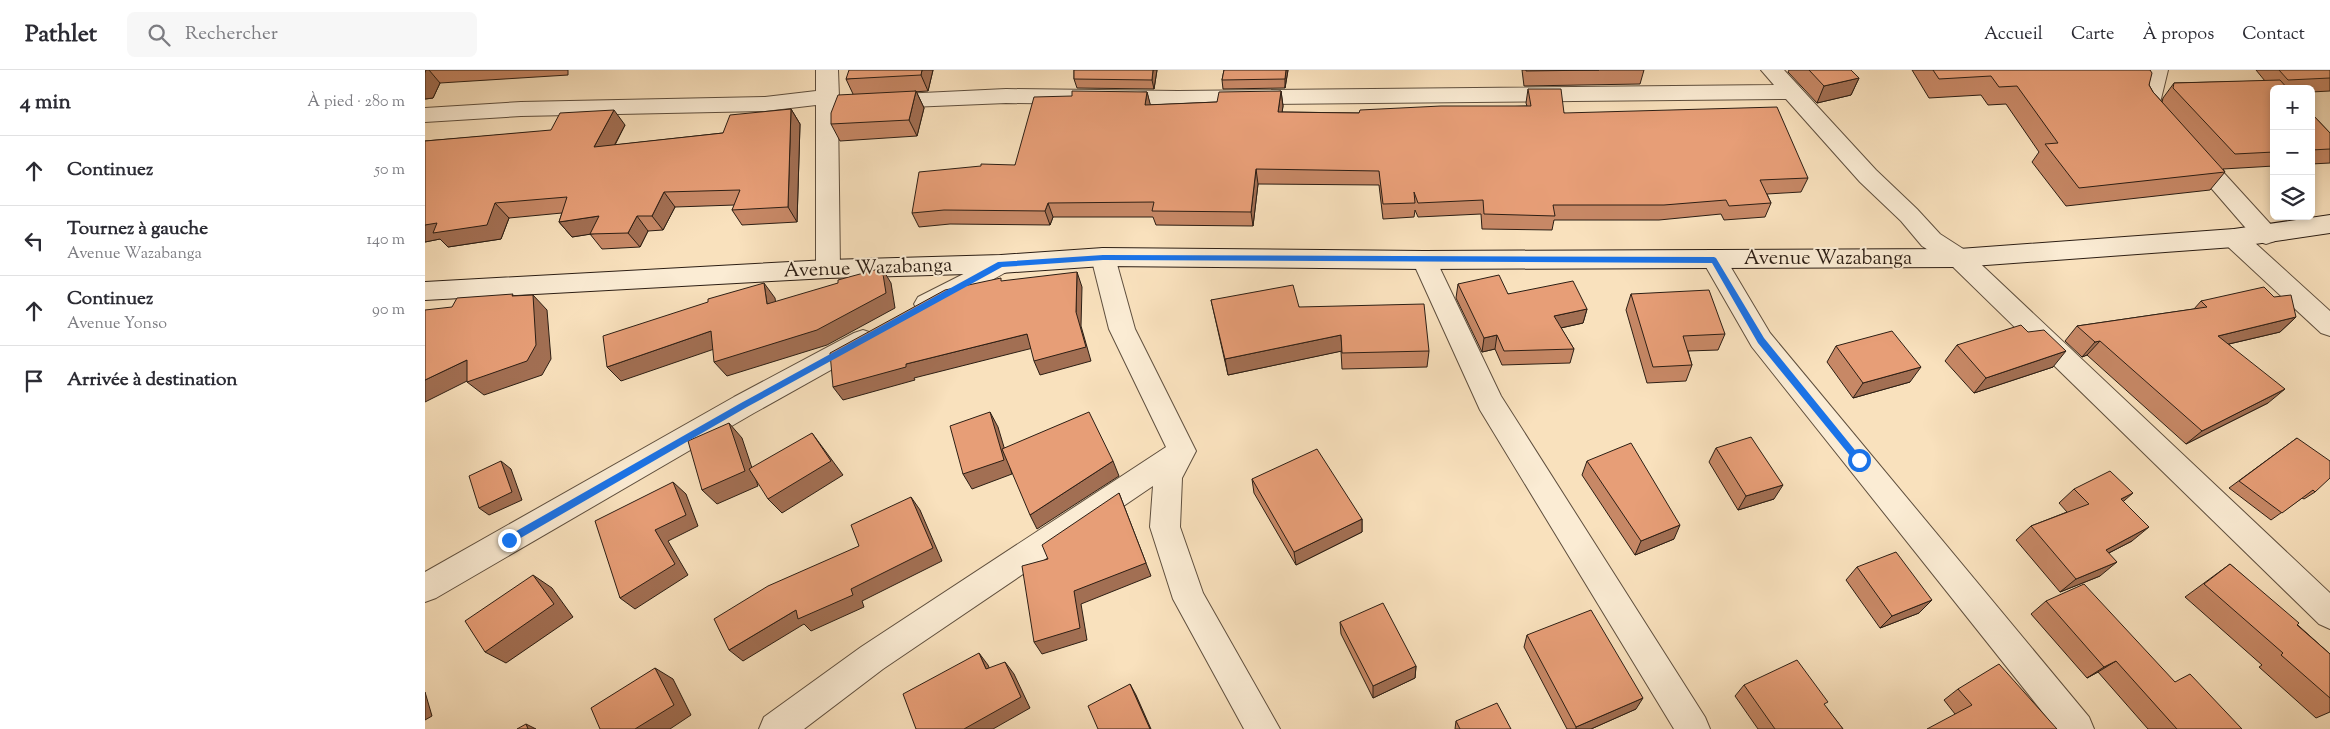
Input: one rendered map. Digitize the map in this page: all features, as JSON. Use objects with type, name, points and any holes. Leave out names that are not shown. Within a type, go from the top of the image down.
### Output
[{"type":"street","points":[[827,70],[828,269]]},
{"type":"street","points":[[1771,70],[1868,176],[1909,215],[1931,240],[1959,258],[2330,614]]},
{"type":"street","points":[[2157,70],[2149,104],[2266,235]]},
{"type":"street","points":[[425,115],[521,109],[765,104],[1006,96],[1178,98],[1790,92]]},
{"type":"street","name":"Avenue Wazabanga","points":[[425,291],[828,269],[1001,264],[1103,258],[1714,260],[1959,258],[2234,238],[2266,235],[2330,224]]},
{"type":"street","points":[[2234,238],[2330,326]]},
{"type":"street","points":[[1103,258],[1122,330],[1182,451]]},
{"type":"street","points":[[1424,260],[1490,402],[1693,729]]},
{"type":"street","points":[[1714,260],[1761,340],[2077,729]]},
{"type":"street","points":[[907,316],[1001,264]]},
{"type":"street","points":[[425,588],[736,410],[881,330]]},
{"type":"street","points":[[776,729],[872,658],[1182,451]]},
{"type":"street","points":[[1182,451],[1168,477],[1165,527],[1189,599],[1263,729]]},
{"type":"building","points":[[849,70],[922,70],[921,75],[846,79]]},
{"type":"building","points":[[1074,70],[1153,70],[1152,80],[1074,79]]},
{"type":"building","points":[[1224,70],[1286,70],[1285,79],[1222,80]]},
{"type":"building","points":[[1526,70],[1599,70],[1526,71]]},
{"type":"building","points":[[1809,70],[1851,70],[1859,78],[1824,86]]},
{"type":"building","points":[[1933,70],[2150,70],[2152,73],[2149,85],[2153,92],[2225,172],[2079,188],[2045,144],[2058,143],[2017,86],[1999,87],[1991,76],[1939,79]]},
{"type":"building","points":[[2279,70],[2330,70],[2330,78],[2288,80]]},
{"type":"building","points":[[2280,80],[2284,85],[2270,85],[2270,152],[2235,154],[2173,88],[2174,83]]},
{"type":"building","points":[[1528,89],[1561,89],[1564,113],[1777,107],[1808,178],[1760,180],[1771,203],[1729,206],[1726,200],[1664,205],[1553,205],[1555,216],[1484,214],[1483,200],[1418,203],[1414,192],[1415,203],[1383,204],[1379,171],[1256,169],[1251,212],[1152,211],[1154,202],[1048,203],[1045,211],[944,210],[912,213],[919,172],[981,166],[981,164],[1015,165],[1034,97],[1072,96],[1072,91],[1147,92],[1145,105],[1217,102],[1219,92],[1281,91],[1278,112],[1359,113],[1360,110],[1441,106],[1531,106]]},
{"type":"building","points":[[916,91],[909,120],[831,124],[831,113],[838,95]]},
{"type":"building","points":[[791,109],[788,207],[732,210],[740,190],[664,192],[652,216],[637,216],[628,233],[590,234],[599,216],[559,222],[567,197],[495,203],[487,225],[433,233],[437,223],[425,225],[425,141],[551,130],[560,113],[614,110],[594,147],[723,133],[730,115]]},
{"type":"building","points":[[2315,117],[2330,133],[2330,149],[2315,150]]},
{"type":"building","points":[[882,268],[886,293],[817,330],[714,362],[711,331],[607,367],[603,336],[708,302],[708,299],[764,283],[767,304],[838,283],[838,280]]},
{"type":"building","points":[[1077,272],[1076,312],[1086,347],[1034,361],[1027,334],[906,364],[906,367],[833,387],[830,353],[945,290],[1001,278],[1001,281]]},
{"type":"building","points":[[1499,275],[1508,294],[1573,281],[1587,309],[1554,316],[1574,349],[1504,351],[1497,335],[1484,338],[1458,284]]},
{"type":"building","points":[[1293,285],[1299,307],[1424,304],[1429,351],[1342,353],[1341,335],[1225,359],[1211,300]]},
{"type":"building","points":[[2264,287],[2274,297],[2291,295],[2296,317],[2218,336],[2285,389],[2202,431],[2100,341],[2095,342],[2077,326],[2207,307],[2201,301]]},
{"type":"building","points":[[1709,290],[1725,334],[1683,336],[1692,365],[1653,367],[1631,294]]},
{"type":"building","points":[[513,294],[512,296],[533,295],[536,345],[527,361],[467,382],[467,360],[425,380],[425,310],[452,307],[457,298]]},
{"type":"building","points":[[2021,325],[2028,332],[2044,330],[2066,351],[1986,378],[1957,345]]},
{"type":"building","points":[[1892,331],[1921,367],[1863,383],[1836,346]]},
{"type":"building","points":[[990,412],[1004,460],[963,474],[950,426]]},
{"type":"building","points":[[1089,412],[1113,461],[1030,515],[1002,449]]},
{"type":"building","points":[[729,423],[745,471],[702,490],[688,441]]},
{"type":"building","points":[[812,433],[831,461],[768,499],[749,469]]},
{"type":"building","points":[[1751,437],[1783,485],[1746,496],[1716,448]]},
{"type":"building","points":[[2297,438],[2330,461],[2330,478],[2315,492],[2313,490],[2282,513],[2239,481]]},
{"type":"building","points":[[1631,443],[1680,525],[1641,541],[1587,461]]},
{"type":"building","points":[[1317,449],[1362,519],[1294,552],[1252,479]]},
{"type":"building","points":[[501,461],[512,492],[479,508],[469,476]]},
{"type":"building","points":[[2110,471],[2133,493],[2121,499],[2149,527],[2106,550],[2117,562],[2076,579],[2031,526],[2089,504],[2074,489]]},
{"type":"building","points":[[673,482],[686,515],[655,530],[675,564],[620,598],[595,521]]},
{"type":"building","points":[[1119,493],[1146,563],[1074,591],[1080,628],[1034,642],[1022,566],[1048,559],[1042,545]]},
{"type":"building","points":[[911,497],[933,548],[851,589],[853,595],[798,619],[796,610],[729,650],[714,619],[768,586],[859,546],[851,525]]},
{"type":"building","points":[[1896,552],[1932,600],[1892,616],[1857,567]]},
{"type":"building","points":[[2230,564],[2299,623],[2297,625],[2330,654],[2330,698],[2281,655],[2283,653],[2204,584]]},
{"type":"building","points":[[533,575],[554,604],[485,652],[465,621]]},
{"type":"building","points":[[2084,584],[2175,682],[2190,674],[2242,729],[2177,729],[2116,661],[2104,667],[2046,601]]},
{"type":"building","points":[[1383,603],[1416,666],[1373,686],[1340,622]]},
{"type":"building","points":[[1591,610],[1643,698],[1576,727],[1527,635]]},
{"type":"building","points":[[979,653],[986,669],[1005,662],[1021,697],[964,729],[916,729],[903,694]]},
{"type":"building","points":[[1797,660],[1828,702],[1824,704],[1843,729],[1775,729],[1744,685]]},
{"type":"building","points":[[1999,664],[2057,729],[1927,729],[1972,705],[1958,689]]},
{"type":"building","points":[[655,668],[674,705],[635,729],[600,729],[591,708]]},
{"type":"building","points":[[1130,684],[1150,729],[1098,729],[1088,706]]},
{"type":"building","points":[[1497,703],[1511,729],[1460,729],[1456,721]]},
{"type":"building","points":[[526,724],[528,729],[517,729]]},
{"type":"route","points":[[509,540],[744,405],[1001,264],[1103,258],[1714,260],[1761,340],[1859,460]]}]
